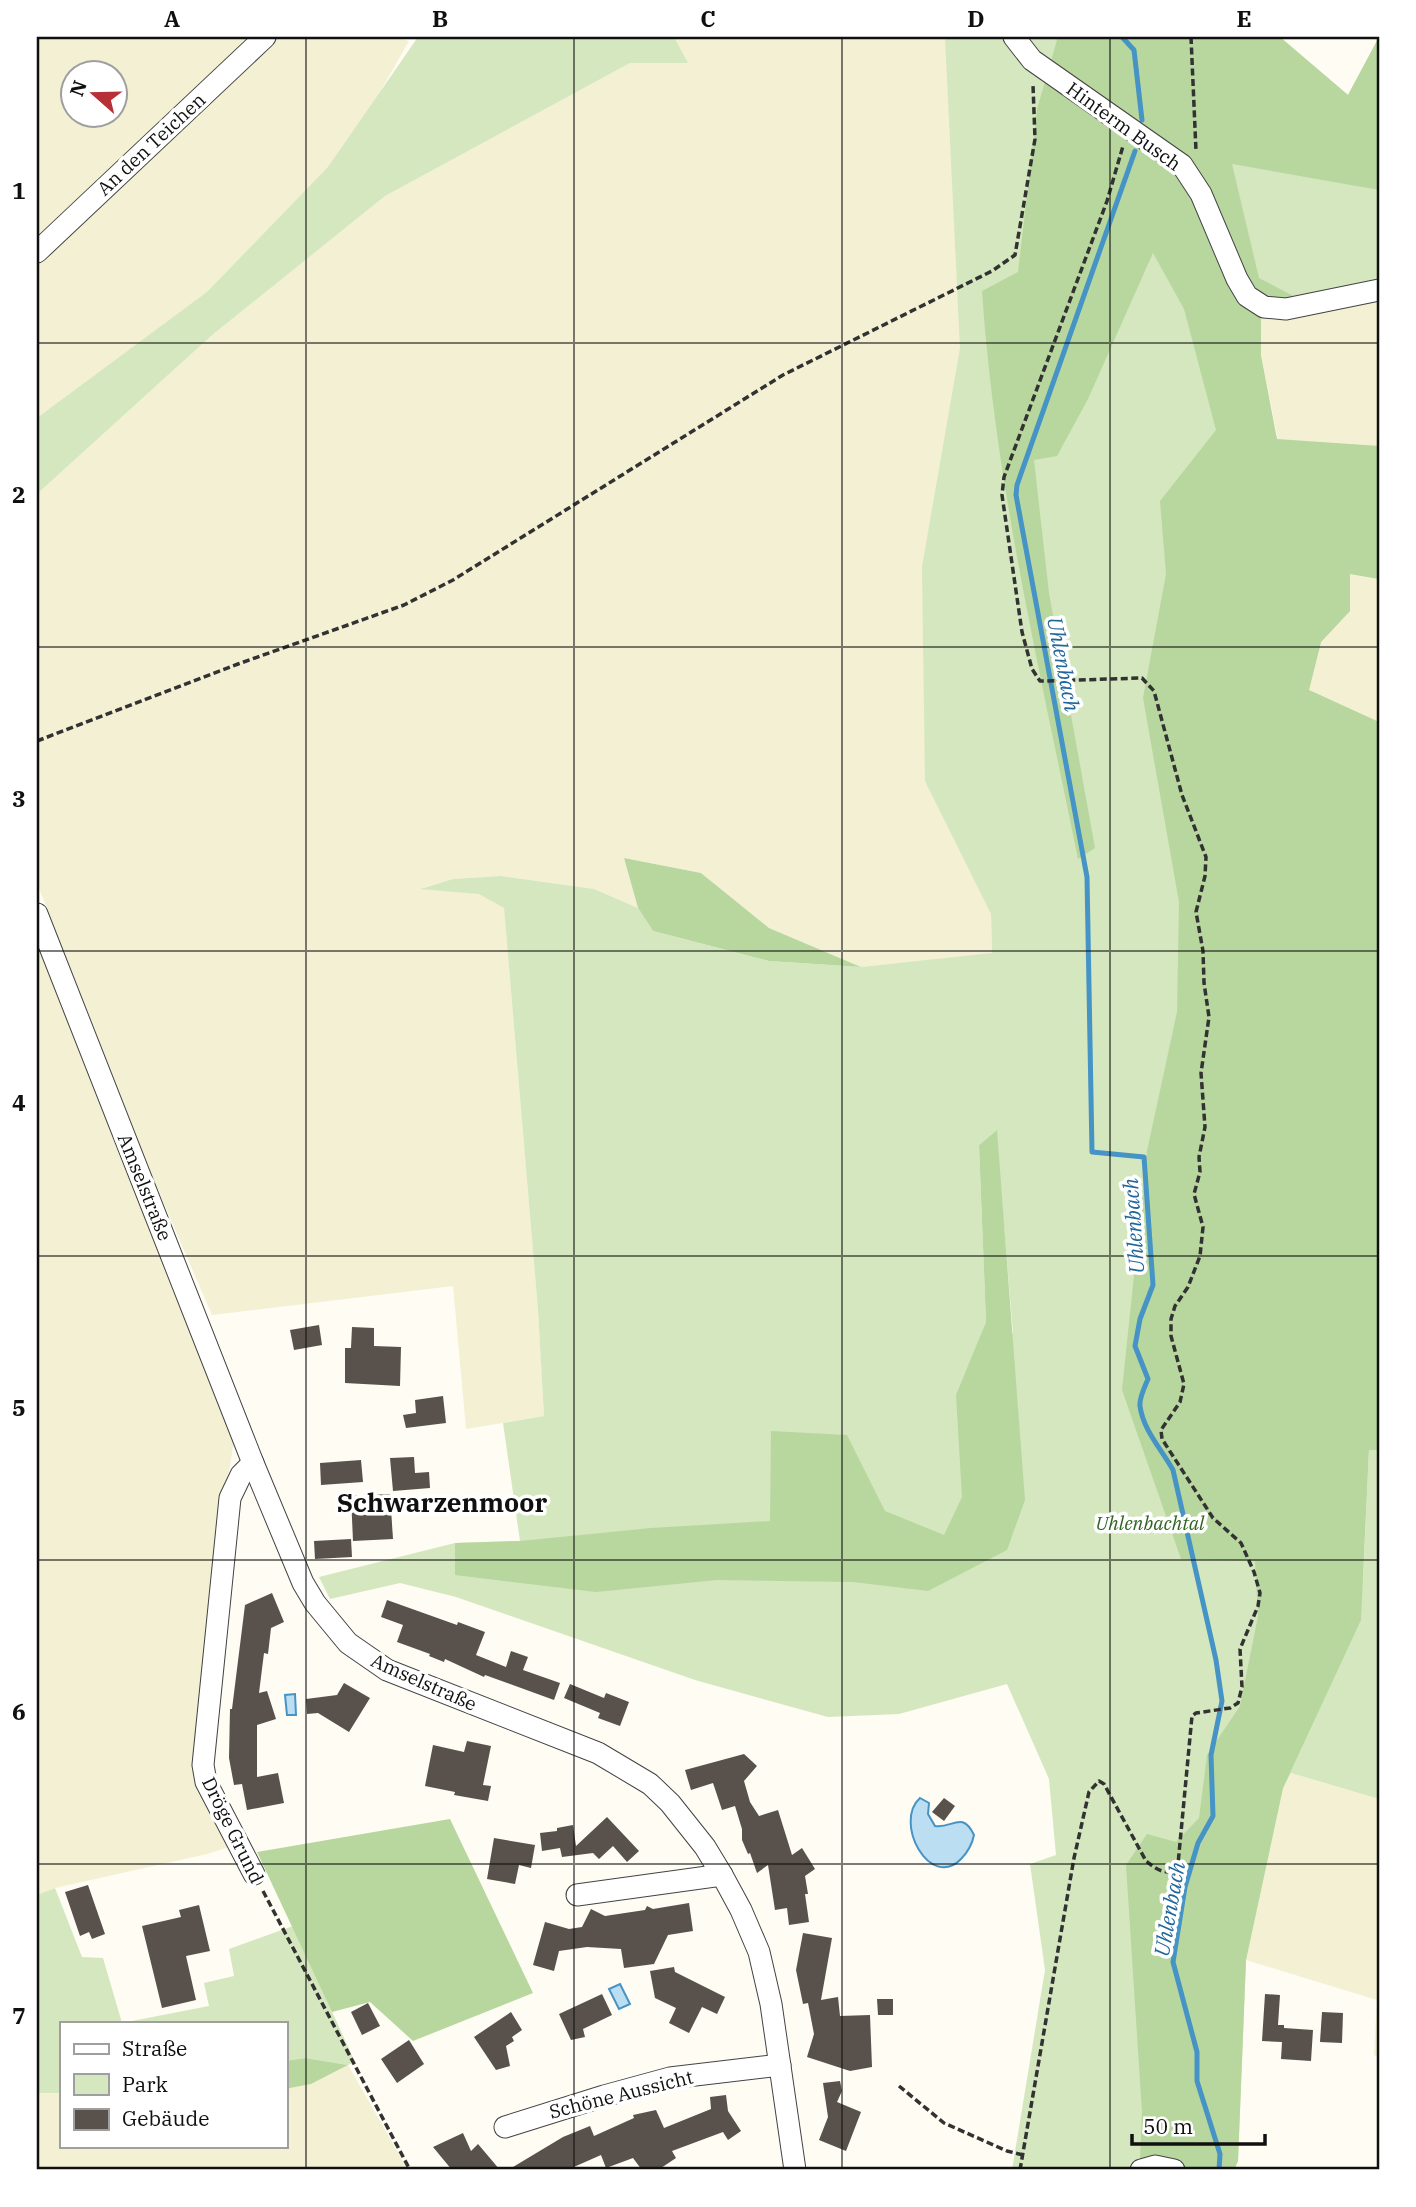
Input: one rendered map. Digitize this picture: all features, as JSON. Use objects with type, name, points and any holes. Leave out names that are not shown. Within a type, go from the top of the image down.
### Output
[{"type":"street","name":"An den Teichen","points":[[37,252],[265,37]]},
{"type":"street","name":"Hinterm Busch","points":[[1014,37],[1032,60],[1129,128],[1189,158],[1201,194],[1237,279],[1247,296],[1264,307],[1286,309],[1379,290]]},
{"type":"street","name":"Amselstraße","points":[[37,914],[254,1463],[303,1583],[314,1603],[348,1643],[387,1670],[598,1753],[650,1784],[670,1803],[705,1847],[722,1875],[759,1952],[771,2004],[794,2170]]},
{"type":"street","name":"Dröge Grund","points":[[254,1463],[241,1475],[230,1499],[203,1765],[206,1782],[254,1874]]},
{"type":"street","points":[[577,1895],[722,1875]]},
{"type":"street","name":"Schöne Aussicht","points":[[505,2127],[670,2078],[780,2064]]},
{"type":"street","points":[[1141,2170],[1155,2166],[1174,2170]]},
{"type":"path","points":[[1189,158],[1191,37]]},
{"type":"path","points":[[37,741],[237,664],[404,605],[453,580],[782,375],[992,271],[1015,255],[1035,138],[1032,60]]},
{"type":"path","points":[[1020,2170],[1074,1858],[1089,1792],[1099,1781],[1104,1784],[1146,1861],[1157,1870],[1174,1871],[1178,1864],[1192,1716],[1212,1709],[1230,1708],[1238,1703],[1242,1687],[1240,1649],[1258,1606],[1260,1593],[1241,1542],[1213,1518],[1163,1439],[1161,1430],[1180,1402],[1184,1384],[1171,1336],[1171,1319],[1175,1306],[1188,1287],[1199,1256],[1203,1227],[1194,1194],[1205,1127],[1201,1073],[1209,1017],[1203,951],[1196,912],[1205,876],[1206,858],[1182,795],[1154,691],[1142,678],[1040,681],[1032,670],[1022,632],[1002,495],[1004,477],[1107,201],[1129,128]]},
{"type":"path","name":"Dröge Grund","points":[[254,1874],[410,2170]]},
{"type":"path","points":[[898,2086],[944,2123],[1007,2151],[1023,2155]]},
{"type":"shaded area","points":[[37,37],[252,37],[37,240]]},
{"type":"shaded area","points":[[270,37],[393,37],[409,41],[335,171],[211,297],[37,423],[37,265]]},
{"type":"shaded area","points":[[678,37],[996,37],[990,885],[992,954],[861,967],[769,928],[701,873],[624,858],[638,908],[594,889],[501,876],[453,879],[422,888],[480,894],[504,907],[538,1310],[544,1416],[466,1429],[453,1286],[212,1315],[155,1183],[37,883],[37,494],[211,336],[385,196]]},
{"type":"shaded area","points":[[1379,296],[1379,446],[1278,440],[1261,355],[1261,311]]},
{"type":"shaded area","points":[[1350,574],[1379,579],[1379,722],[1309,690],[1321,641],[1350,611]]},
{"type":"shaded area","points":[[37,933],[234,1441],[225,1495],[197,1762],[235,1845],[207,1854],[55,1888],[37,1895]]},
{"type":"shaded area","points":[[1291,1773],[1379,1799],[1379,2057],[1374,2055],[1377,2000],[1246,1960],[1283,1788]]},
{"type":"shaded area","points":[[348,2065],[408,2170],[37,2170],[37,2093],[60,2093],[60,2148],[287,2148],[287,2089],[311,2084]]},
{"type":"green space","points":[[418,37],[674,37],[688,63],[630,63],[385,196],[211,336],[37,494],[37,418],[207,292],[328,167]]},
{"type":"green space","name":"Uhlenbachtal","points":[[945,37],[1280,37],[1348,95],[1379,37],[1379,283],[1225,321],[1278,440],[1379,446],[1379,579],[1350,574],[1350,611],[1321,642],[1309,690],[1379,722],[1379,1357],[1365,1442],[1363,1581],[1369,1450],[1379,1450],[1379,1799],[1291,1773],[1283,1788],[1246,1960],[1238,2161],[1234,2170],[1147,2170],[1139,2158],[1129,2170],[1012,2170],[1045,1970],[1030,1864],[1056,1855],[1049,1779],[1007,1684],[899,1714],[828,1717],[695,1680],[456,1597],[400,1583],[330,1599],[319,1577],[455,1543],[520,1541],[503,1423],[544,1416],[538,1310],[504,908],[479,894],[420,889],[453,879],[501,876],[594,889],[638,908],[653,931],[769,961],[861,967],[992,953],[991,914],[925,781],[922,567],[960,348]],"holes":[[[996,1131],[1013,1333],[968,1369],[986,1322],[979,1145]]]},
{"type":"green space","points":[[1055,37],[1280,37],[1348,95],[1379,37],[1379,190],[1232,164],[1259,278],[1299,299],[1261,311],[1261,355],[1277,439],[1379,446],[1379,579],[1350,574],[1350,611],[1321,642],[1309,690],[1379,722],[1379,1450],[1369,1450],[1361,1620],[1283,1788],[1246,1960],[1238,2161],[1234,2170],[1168,2170],[1140,2158],[1142,2112],[1126,1865],[1147,1834],[1176,1842],[1199,1818],[1207,1755],[1240,1706],[1258,1616],[1255,1561],[1181,1559],[1122,1390],[1147,1151],[1177,1012],[1179,902],[1143,698],[1166,574],[1160,501],[1216,430],[1184,309],[1153,253],[1088,399],[1057,456],[1034,460],[1049,593],[1095,848],[1078,859],[1008,506],[988,363],[982,291],[1018,272],[1037,109],[1057,40]]},
{"type":"green space","points":[[624,858],[701,873],[769,928],[861,967],[769,961],[653,931],[638,908]]},
{"type":"green space","points":[[997,1130],[1025,1500],[1007,1550],[928,1591],[853,1582],[717,1580],[596,1592],[455,1575],[455,1543],[520,1541],[651,1528],[770,1521],[771,1431],[847,1435],[885,1511],[944,1535],[962,1497],[956,1395],[986,1322],[979,1145]]},
{"type":"green space","points":[[450,1819],[533,1993],[413,2041],[370,2002],[332,2012],[257,1852]]},
{"type":"green space","points":[[55,1888],[82,1957],[103,1958],[122,2022],[60,2022],[60,2093],[37,2093],[37,1895]]},
{"type":"green space","points":[[293,1926],[355,2062],[348,2065],[305,2058],[287,2061],[287,2022],[127,2022],[209,2006],[204,1983],[234,1976],[229,1949]]},
{"type":"green space","points":[[305,2058],[348,2065],[311,2084],[287,2089],[287,2061]]},
{"type":"water","points":[[295,1694],[296,1715],[287,1715],[285,1695]]},
{"type":"water","points":[[920,1798],[929,1803],[928,1814],[935,1826],[961,1822],[970,1828],[974,1835],[966,1854],[949,1867],[938,1866],[927,1860],[913,1836],[913,1809]]},
{"type":"water","points":[[620,1984],[630,2004],[619,2009],[609,1989]]},
{"type":"building","points":[[319,1325],[322,1345],[294,1350],[290,1330]]},
{"type":"building","points":[[352,1327],[374,1328],[374,1346],[401,1347],[400,1386],[345,1383],[345,1348],[351,1348]]},
{"type":"building","points":[[443,1396],[446,1423],[406,1428],[403,1415],[416,1413],[415,1400]]},
{"type":"building","points":[[414,1457],[415,1473],[429,1472],[430,1488],[393,1491],[390,1458]]},
{"type":"building","points":[[361,1460],[363,1482],[321,1485],[320,1463]]},
{"type":"building","points":[[390,1494],[393,1539],[353,1541],[351,1496]]},
{"type":"building","points":[[351,1539],[352,1557],[315,1559],[314,1541]]},
{"type":"building","points":[[272,1593],[284,1622],[271,1628],[268,1654],[264,1653],[259,1693],[267,1691],[276,1719],[257,1725],[257,1777],[278,1773],[284,1803],[247,1810],[242,1784],[234,1785],[229,1758],[230,1709],[245,1605]]},
{"type":"building","points":[[387,1600],[485,1632],[476,1655],[506,1667],[511,1651],[528,1657],[523,1670],[560,1683],[554,1700],[485,1675],[484,1677],[445,1659],[444,1662],[397,1642],[403,1625],[381,1617]]},
{"type":"building","points":[[344,1683],[370,1698],[349,1732],[318,1713],[307,1714],[306,1699],[337,1695]]},
{"type":"building","points":[[570,1684],[604,1698],[606,1693],[629,1702],[620,1726],[598,1718],[600,1713],[564,1698]]},
{"type":"building","points":[[467,1741],[491,1746],[483,1785],[491,1786],[488,1801],[425,1786],[433,1745],[464,1752]]},
{"type":"building","points":[[744,1754],[757,1766],[744,1781],[750,1802],[759,1816],[778,1810],[792,1855],[802,1848],[815,1869],[805,1876],[809,1922],[789,1925],[787,1908],[775,1910],[768,1865],[757,1873],[742,1840],[742,1829],[735,1806],[722,1810],[713,1783],[691,1790],[685,1770]]},
{"type":"building","points":[[944,1798],[955,1806],[944,1821],[932,1812]]},
{"type":"building","points":[[607,1817],[639,1851],[627,1862],[613,1846],[599,1859],[593,1853],[562,1857],[560,1848],[542,1851],[540,1833],[573,1825],[576,1846]]},
{"type":"building","points":[[494,1838],[535,1845],[531,1868],[519,1865],[515,1884],[487,1879]]},
{"type":"building","points":[[88,1885],[105,1934],[92,1939],[89,1932],[80,1936],[65,1892]]},
{"type":"building","points":[[689,1903],[693,1931],[668,1935],[654,1964],[624,1968],[621,1949],[587,1947],[559,1951],[554,1971],[533,1965],[545,1922],[569,1929],[582,1927],[591,1909],[605,1916],[645,1910],[647,1906],[653,1909]]},
{"type":"building","points":[[199,1905],[210,1951],[186,1956],[196,2000],[162,2008],[142,1926],[181,1917],[179,1910]]},
{"type":"building","points":[[803,1933],[832,1938],[821,2000],[838,1997],[840,2016],[870,2015],[872,2067],[850,2071],[807,2057],[814,2034],[808,2003],[803,2004],[796,1970]]},
{"type":"building","points":[[674,1967],[675,1972],[725,1997],[717,2014],[702,2007],[689,2033],[669,2023],[676,2008],[655,1998],[650,1971]]},
{"type":"building","points":[[602,1994],[612,2015],[583,2029],[585,2037],[571,2040],[559,2014]]},
{"type":"building","points":[[1265,1994],[1280,1995],[1278,2025],[1284,2025],[1284,2028],[1313,2030],[1311,2061],[1281,2059],[1282,2042],[1262,2041]]},
{"type":"building","points":[[877,1999],[893,1999],[893,2015],[878,2015]]},
{"type":"building","points":[[368,2003],[380,2026],[362,2035],[351,2012]]},
{"type":"building","points":[[511,2012],[522,2030],[512,2037],[514,2041],[506,2046],[510,2066],[496,2070],[474,2037]]},
{"type":"building","points":[[1322,2012],[1343,2013],[1342,2043],[1320,2042]]},
{"type":"building","points":[[409,2040],[424,2064],[397,2083],[381,2059]]},
{"type":"building","points":[[840,2081],[842,2091],[837,2102],[861,2112],[846,2151],[819,2140],[828,2117],[823,2083]]},
{"type":"building","points":[[726,2095],[728,2111],[741,2131],[728,2140],[723,2132],[672,2151],[676,2158],[658,2170],[642,2170],[633,2158],[606,2168],[601,2155],[567,2170],[508,2170],[563,2137],[590,2126],[594,2136],[634,2118],[633,2115],[656,2110],[664,2128],[711,2109],[710,2097]]},
{"type":"building","points":[[463,2133],[471,2151],[478,2144],[500,2170],[452,2170],[433,2147]]},
{"type":"waterway","name":"Uhlenbach","points":[[1122,37],[1134,50],[1142,120]]},
{"type":"waterway","name":"Uhlenbach","points":[[1135,151],[1017,485],[1016,495],[1087,877],[1092,1152],[1144,1157],[1153,1285],[1140,1319],[1135,1346],[1148,1379],[1140,1406],[1149,1432],[1173,1470],[1216,1660],[1222,1701],[1211,1755],[1213,1816],[1198,1843],[1185,1887],[1173,1962],[1197,2052],[1197,2081],[1220,2154],[1219,2170]]},
{"type":"district","name":"Schwarzenmoor","points":[[442,1502]]}]
